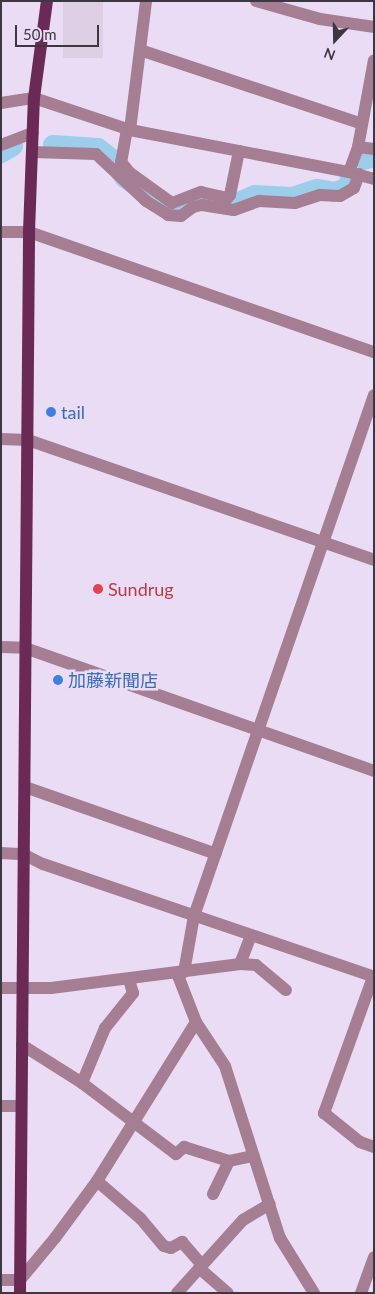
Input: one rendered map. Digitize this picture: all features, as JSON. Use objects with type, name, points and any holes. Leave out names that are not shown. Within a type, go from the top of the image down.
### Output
[{"type":"main road","points":[[20,1286],[23,988],[22,854],[25,787],[24,648],[29,232],[34,98],[47,1]]},
{"type":"street","points":[[146,1],[128,129],[121,162],[129,172],[172,203],[201,192],[227,198],[230,195],[240,150]]},
{"type":"street","points":[[256,1],[320,19],[374,27]]},
{"type":"street","points":[[140,50],[362,124]]},
{"type":"street","points":[[32,152],[96,154],[146,201],[168,215],[181,216],[202,205],[234,210],[259,200],[295,203],[320,195],[340,196],[354,188],[358,147],[374,60]]},
{"type":"street","points":[[1,103],[34,98],[128,129],[354,173],[374,179]]},
{"type":"street","points":[[1,145],[33,134]]},
{"type":"street","points":[[358,147],[374,149]]},
{"type":"street","points":[[1,232],[29,232],[374,352]]},
{"type":"street","points":[[314,1293],[280,1238],[225,1066],[196,1022],[181,972],[194,916],[374,395]]},
{"type":"street","points":[[1,440],[28,440],[374,560]]},
{"type":"street","points":[[1,647],[24,648],[374,771]]},
{"type":"street","points":[[25,787],[216,854]]},
{"type":"street","points":[[1,853],[22,854],[43,864],[373,977],[324,1113],[360,1142],[374,1146]]},
{"type":"street","points":[[240,964],[251,935]]},
{"type":"street","points":[[1,988],[129,980],[240,964],[256,966],[286,990]]},
{"type":"street","points":[[82,1083],[105,1028],[133,993],[129,980]]},
{"type":"street","points":[[1,1280],[20,1286],[97,1181],[196,1022]]},
{"type":"street","points":[[22,1045],[82,1083],[176,1154],[184,1147],[229,1161],[253,1156]]},
{"type":"street","points":[[1,1106],[22,1106]]},
{"type":"street","points":[[213,1194],[229,1161]]},
{"type":"street","points":[[97,1181],[141,1219],[164,1246],[171,1248],[182,1242],[201,1266],[228,1293]]},
{"type":"street","points":[[177,1293],[243,1220],[270,1204]]},
{"type":"street","points":[[361,1293],[374,1257]]},
{"type":"shaded area","points":[[63,1],[103,1],[103,58],[63,58]]},
{"type":"waterway","points":[[53,145],[98,148],[112,159],[125,178],[169,210],[202,199],[234,204],[255,195],[292,197],[317,189],[335,192],[346,188],[350,180]]},
{"type":"waterway","points":[[1,153],[13,146]]},
{"type":"waterway","points":[[364,160],[374,157]]},
{"type":"place","name":"tail","points":[[51,412]]},
{"type":"place","name":"Sundrug","points":[[98,589]]},
{"type":"place","name":"加藤新聞店","points":[[58,680]]}]
